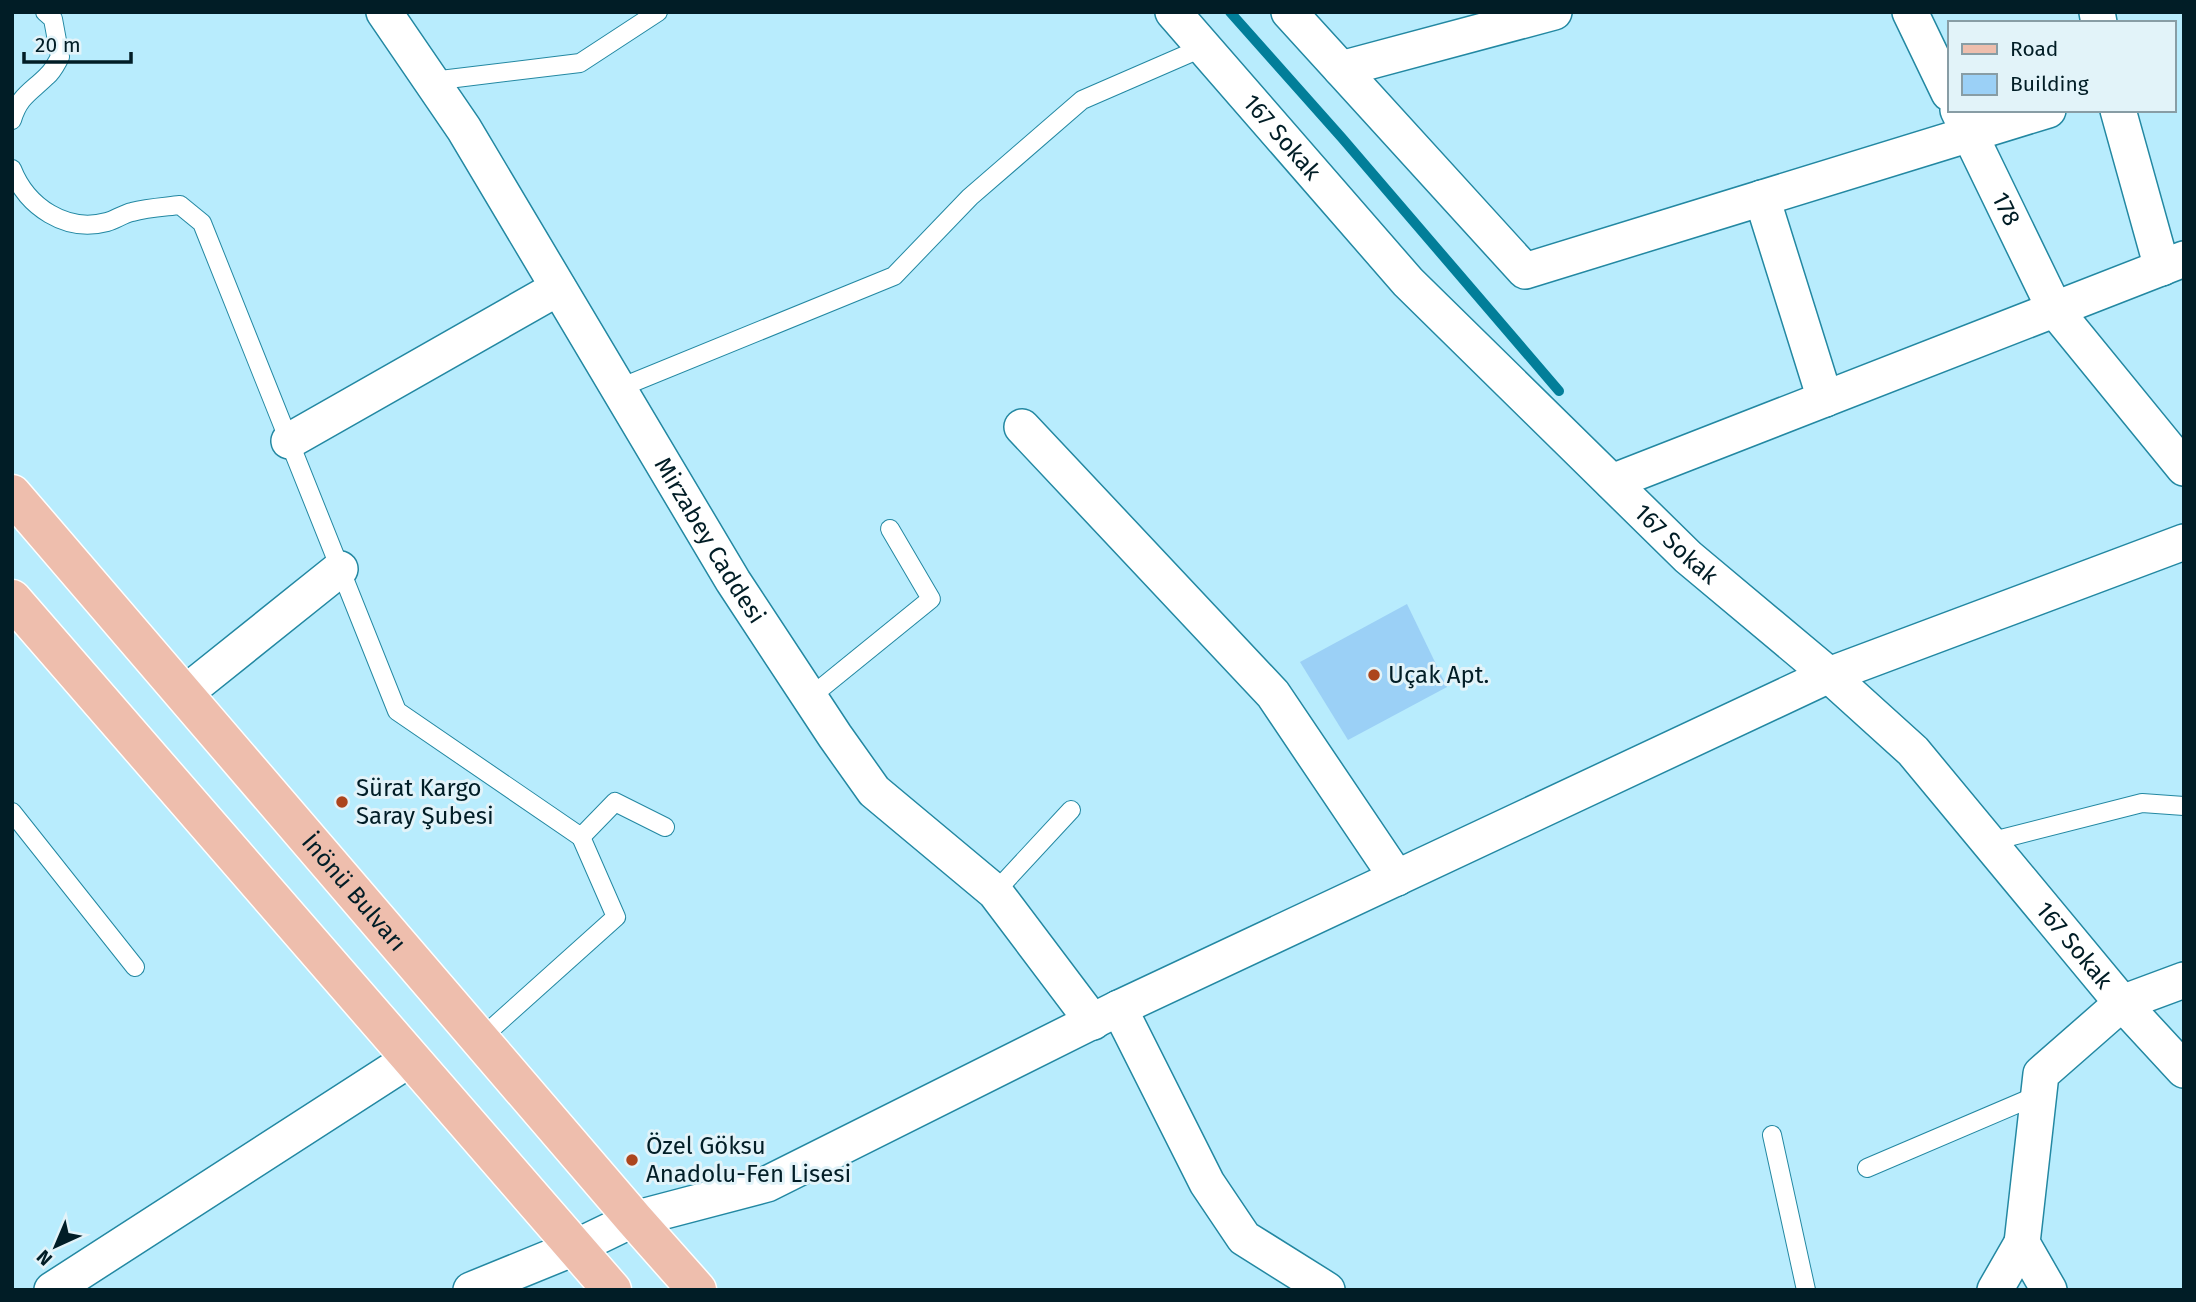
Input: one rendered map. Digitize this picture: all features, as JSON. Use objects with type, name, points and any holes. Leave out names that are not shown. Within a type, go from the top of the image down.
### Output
[{"type":"main road","name":"İnönü Bulvarı","points":[[12,494],[697,1290]]},
{"type":"main road","points":[[12,598],[612,1290]]},
{"type":"street","name":"Mirzabey Caddesi","points":[[384,12],[464,129],[733,581],[809,698],[874,791],[995,892],[1106,1015],[1244,1238],[1327,1290]]},
{"type":"street","name":"167 Sokak","points":[[1173,12],[1408,282],[1688,557],[1829,675],[1913,751],[2122,1003],[2184,1070]]},
{"type":"street","points":[[1289,12],[1525,271],[1762,198],[1964,122],[2034,112]]},
{"type":"street","points":[[1910,12],[1948,91]]},
{"type":"street","points":[[1341,69],[1543,14]]},
{"type":"street","points":[[1612,482],[2173,263],[2119,112]]},
{"type":"street","name":"178","points":[[1964,122],[2055,310],[2184,468]]},
{"type":"street","points":[[1762,198],[1825,399]]},
{"type":"street","points":[[289,441],[558,288]]},
{"type":"street","points":[[1022,427],[1273,694],[1397,878]]},
{"type":"street","points":[[471,1290],[574,1248],[634,1219],[767,1184],[1106,1015],[1829,675],[2184,542]]},
{"type":"street","points":[[184,694],[340,569]]},
{"type":"street","points":[[1996,1290],[2022,1243],[2040,1074],[2122,1003],[2184,980]]},
{"type":"street","points":[[52,1290],[410,1059]]},
{"type":"street","points":[[2022,1243],[2049,1290]]},
{"type":"lane","points":[[12,120],[29,90],[49,75],[60,57],[53,19],[45,12]]},
{"type":"lane","points":[[432,81],[580,63],[657,12]]},
{"type":"lane","points":[[617,389],[894,276],[970,197],[1082,100],[1204,47]]},
{"type":"lane","points":[[12,169],[18,185],[34,205],[56,218],[80,224],[106,222],[130,212],[180,205],[202,223],[397,711],[581,837],[616,917],[480,1039]]},
{"type":"lane","points":[[809,698],[931,599],[890,529]]},
{"type":"lane","points":[[581,837],[615,802],[665,827]]},
{"type":"lane","points":[[1989,842],[2141,803],[2184,806]]},
{"type":"lane","points":[[995,892],[1071,810]]},
{"type":"lane","points":[[12,812],[135,967]]},
{"type":"lane","points":[[1867,1168],[2038,1095]]},
{"type":"lane","points":[[1772,1135],[1806,1290]]},
{"type":"building","name":"Uçak Apt.","points":[[1407,604],[1447,687],[1348,740],[1300,662]]},
{"type":"waterway","points":[[1230,12],[1559,391]]},
{"type":"place","name":"Uçak Apt.","points":[[1374,675]]},
{"type":"place","name":"Sürat Kargo Saray Şubesi","points":[[342,802]]},
{"type":"place","name":"Özel Göksu Anadolu-Fen Lisesi","points":[[632,1160]]}]
